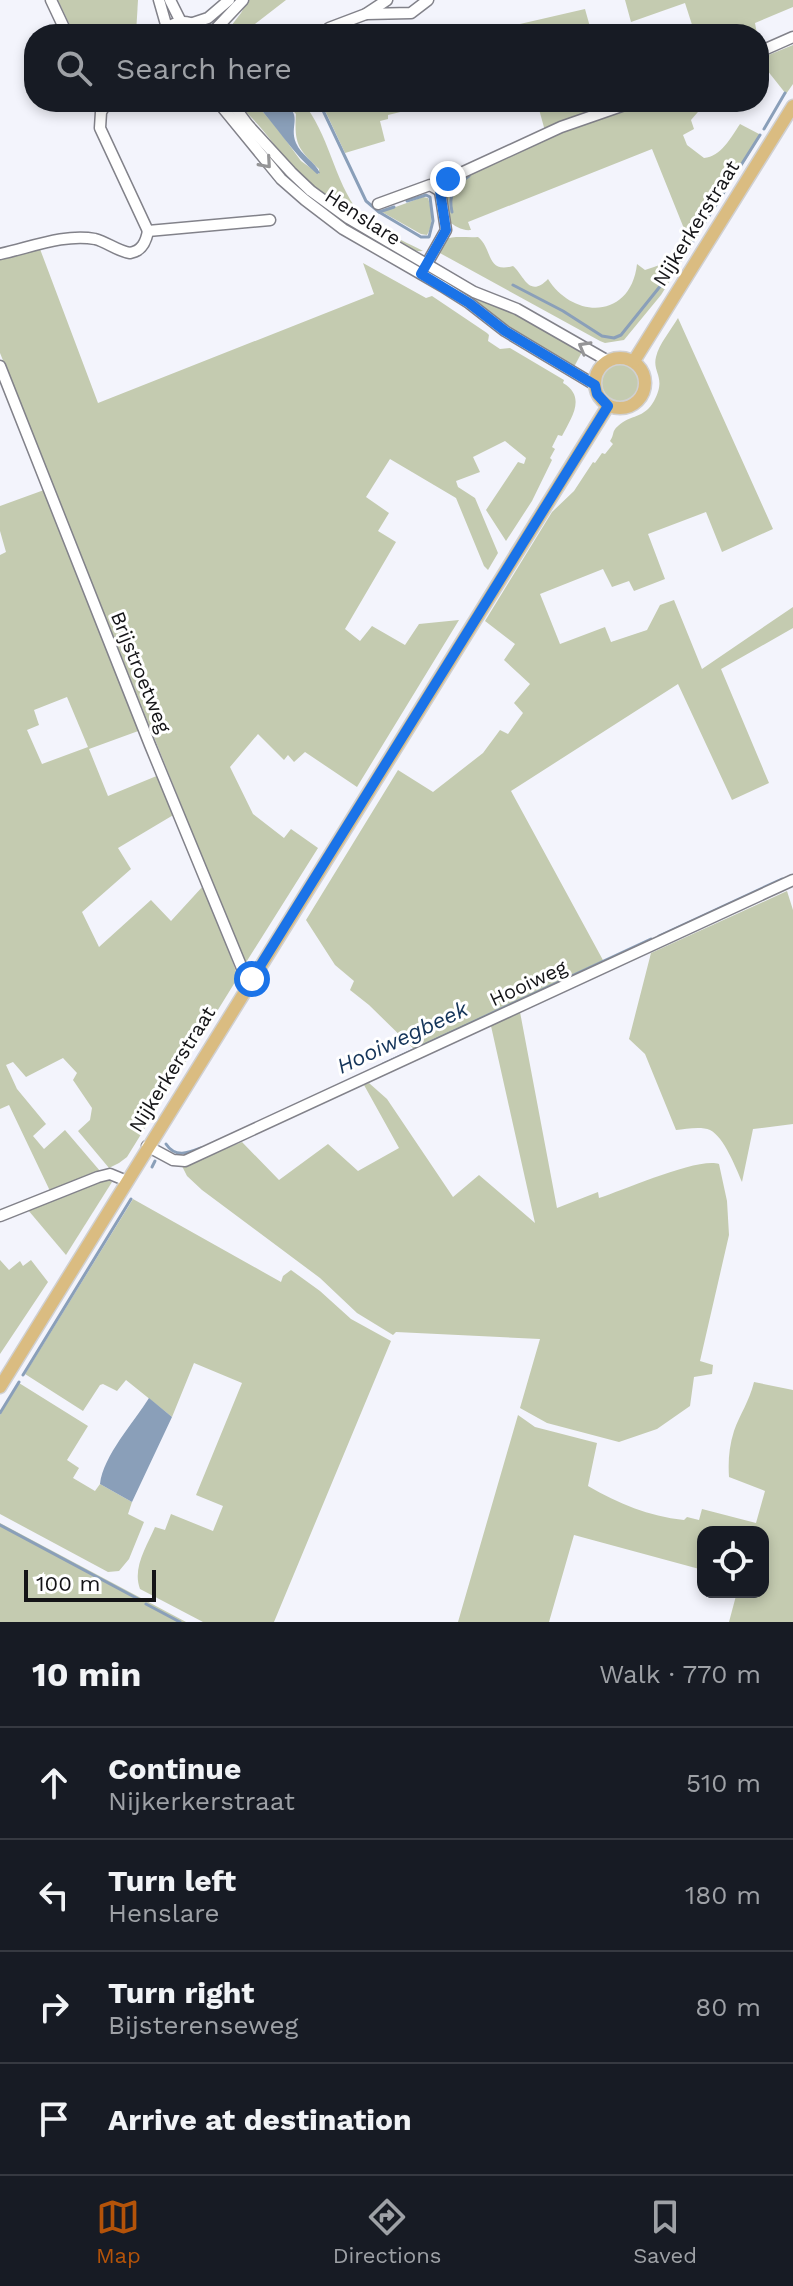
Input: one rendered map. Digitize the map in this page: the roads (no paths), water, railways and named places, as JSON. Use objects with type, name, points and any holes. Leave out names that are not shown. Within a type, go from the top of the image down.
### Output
[{"type":"main road","name":"Nijkerkerstraat","points":[[634,361],[793,106]]},
{"type":"main road","points":[[625,358],[634,361],[642,369],[646,380],[645,391],[639,401],[630,407],[618,409],[608,406],[597,394],[595,385],[600,367],[608,361],[625,358]]},
{"type":"main road","name":"Nijkerkerstraat","points":[[0,1387],[147,1146],[256,981],[608,406]]},
{"type":"street","points":[[51,0],[62,24]]},
{"type":"street","points":[[159,0],[163,24]]},
{"type":"street","points":[[170,0],[181,22]]},
{"type":"street","points":[[177,24],[208,18],[229,0]]},
{"type":"street","points":[[218,24],[243,0]]},
{"type":"street","points":[[340,24],[366,14],[387,0]]},
{"type":"street","points":[[366,14],[411,13],[428,0]]},
{"type":"street","points":[[769,48],[793,37]]},
{"type":"street","points":[[0,254],[84,238],[98,240],[125,252],[135,253],[143,246],[148,231],[100,128],[101,112]]},
{"type":"street","name":"Henslare","points":[[226,112],[272,170],[343,229],[469,303],[505,331],[595,385]]},
{"type":"street","name":"Henslare","points":[[239,112],[272,153],[311,191],[348,218],[474,292],[517,309],[608,361]]},
{"type":"street","points":[[421,274],[446,230],[440,191],[448,179],[561,127],[604,112]]},
{"type":"street","points":[[378,204],[430,185],[440,191]]},
{"type":"street","points":[[148,231],[270,220]]},
{"type":"street","name":"Brijstroetweg","points":[[0,366],[244,973],[256,981]]},
{"type":"street","name":"Hooiweg","points":[[147,1146],[173,1160],[185,1161],[793,880]]},
{"type":"street","points":[[0,1216],[98,1177],[110,1174],[127,1181]]},
{"type":"water","points":[[262,112],[292,112],[296,143],[320,173],[317,174]]},
{"type":"water","points":[[149,1398],[172,1417],[132,1502],[100,1484],[113,1451]]},
{"type":"waterway","points":[[764,129],[785,93]]},
{"type":"waterway","points":[[324,112],[366,201],[421,237],[429,237],[433,221],[430,197],[426,195],[407,201]]},
{"type":"waterway","points":[[513,285],[602,336],[614,338],[621,335],[682,259],[760,135]]},
{"type":"waterway","points":[[452,212],[453,191],[469,176]]},
{"type":"waterway","points":[[379,212],[394,207]]},
{"type":"waterway","name":"Hooiwegbeek","points":[[659,936],[782,879]]},
{"type":"waterway","name":"Hooiwegbeek","points":[[383,1064],[651,939]]},
{"type":"waterway","name":"Hooiwegbeek","points":[[166,1144],[178,1153],[201,1148]]},
{"type":"waterway","name":"Hooiwegbeek","points":[[152,1167],[155,1161]]},
{"type":"waterway","name":"Hooiwegbeek","points":[[23,1375],[131,1199]]},
{"type":"waterway","name":"Hooiwegbeek","points":[[0,1413],[19,1382]]},
{"type":"waterway","points":[[0,1525],[140,1600]]},
{"type":"waterway","points":[[146,1604],[180,1622]]}]
